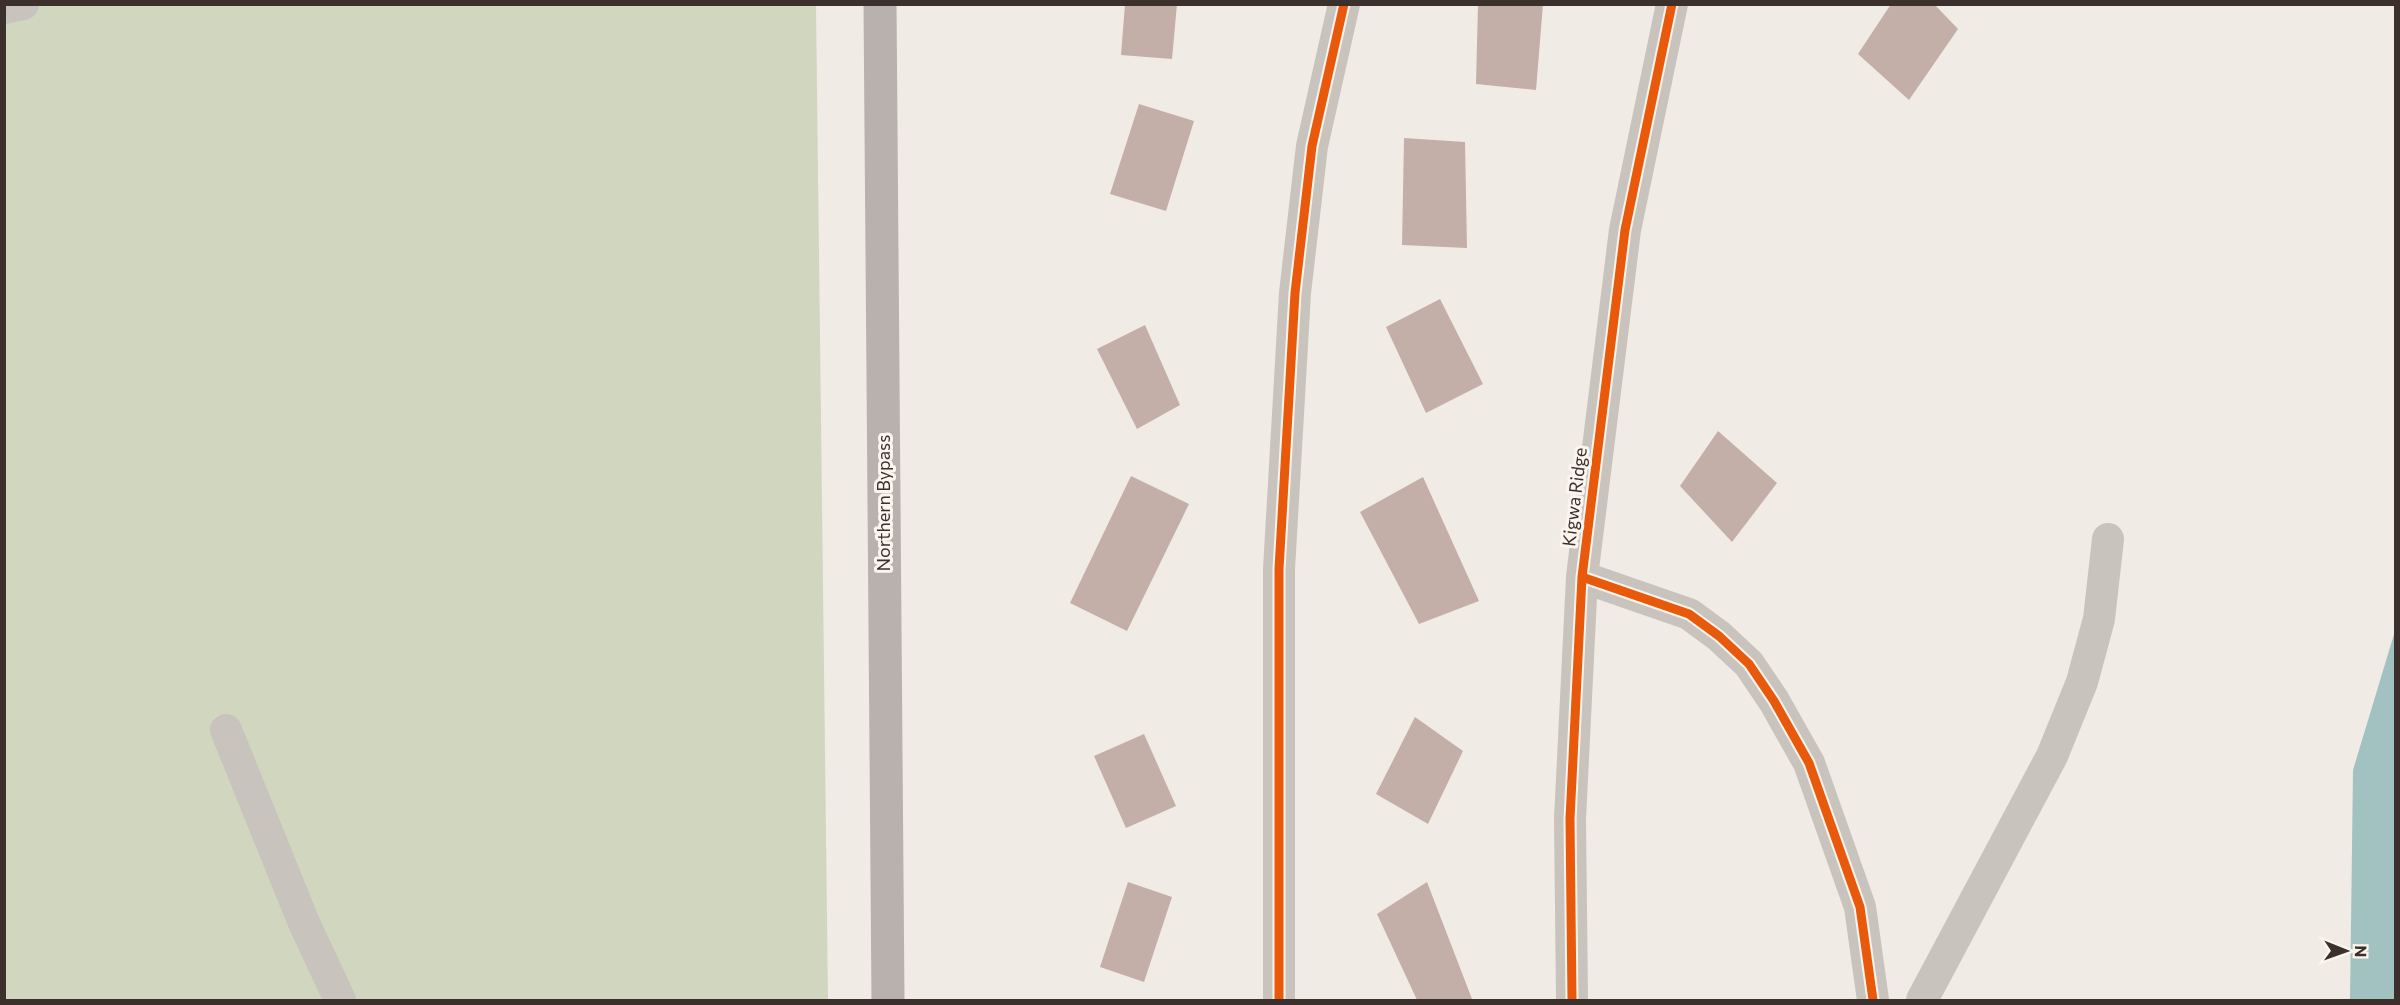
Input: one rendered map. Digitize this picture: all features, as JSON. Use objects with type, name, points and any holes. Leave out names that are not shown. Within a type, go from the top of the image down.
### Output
[{"type":"main road","name":"Northern Bypass","points":[[880,4],[888,1000]]},
{"type":"street","points":[[4,8],[23,4]]},
{"type":"street","points":[[1279,1000],[1279,569],[1295,293],[1312,146],[1344,4]]},
{"type":"street","name":"Kigwa Ridge","points":[[1572,1000],[1570,819],[1582,577],[1625,230],[1672,4]]},
{"type":"street","points":[[1922,1000],[2052,756],[2082,682],[2099,619],[2108,539]]},
{"type":"street","points":[[1582,577],[1689,614],[1719,636],[1749,664],[1809,763],[1860,907],[1873,1000]]},
{"type":"street","points":[[226,730],[304,923],[340,1000]]},
{"type":"green space","points":[[5,5],[816,5],[828,1000],[5,1000]]},
{"type":"water","points":[[2395,631],[2395,1000],[2350,1000],[2353,770]]},
{"type":"building","points":[[1125,4],[1177,4],[1172,59],[1121,55]]},
{"type":"building","points":[[1478,4],[1543,4],[1536,90],[1476,84]]},
{"type":"building","points":[[1891,4],[1934,4],[1958,29],[1909,100],[1858,54]]},
{"type":"building","points":[[1139,104],[1194,121],[1166,211],[1110,194]]},
{"type":"building","points":[[1404,138],[1465,142],[1467,248],[1402,245]]},
{"type":"building","points":[[1440,299],[1483,384],[1426,413],[1386,327]]},
{"type":"building","points":[[1145,325],[1180,405],[1137,429],[1097,349]]},
{"type":"building","points":[[1718,431],[1777,483],[1732,542],[1680,486]]},
{"type":"building","points":[[1131,476],[1189,504],[1127,631],[1070,603]]},
{"type":"building","points":[[1423,477],[1479,601],[1419,624],[1360,512]]},
{"type":"building","points":[[1415,717],[1463,751],[1428,824],[1376,794]]},
{"type":"building","points":[[1144,734],[1176,806],[1126,828],[1094,756]]},
{"type":"building","points":[[1128,882],[1172,897],[1144,982],[1100,967]]},
{"type":"building","points":[[1427,882],[1472,999],[1417,1000],[1377,914]]},
{"type":"cycle path","points":[[1279,1000],[1279,569],[1295,293],[1312,146],[1344,4]]},
{"type":"cycle path","points":[[1572,1000],[1570,819],[1582,577],[1625,230],[1672,4]]},
{"type":"cycle path","points":[[1582,577],[1689,614],[1719,636],[1749,664],[1774,701],[1809,763],[1860,907],[1873,1000]]}]
